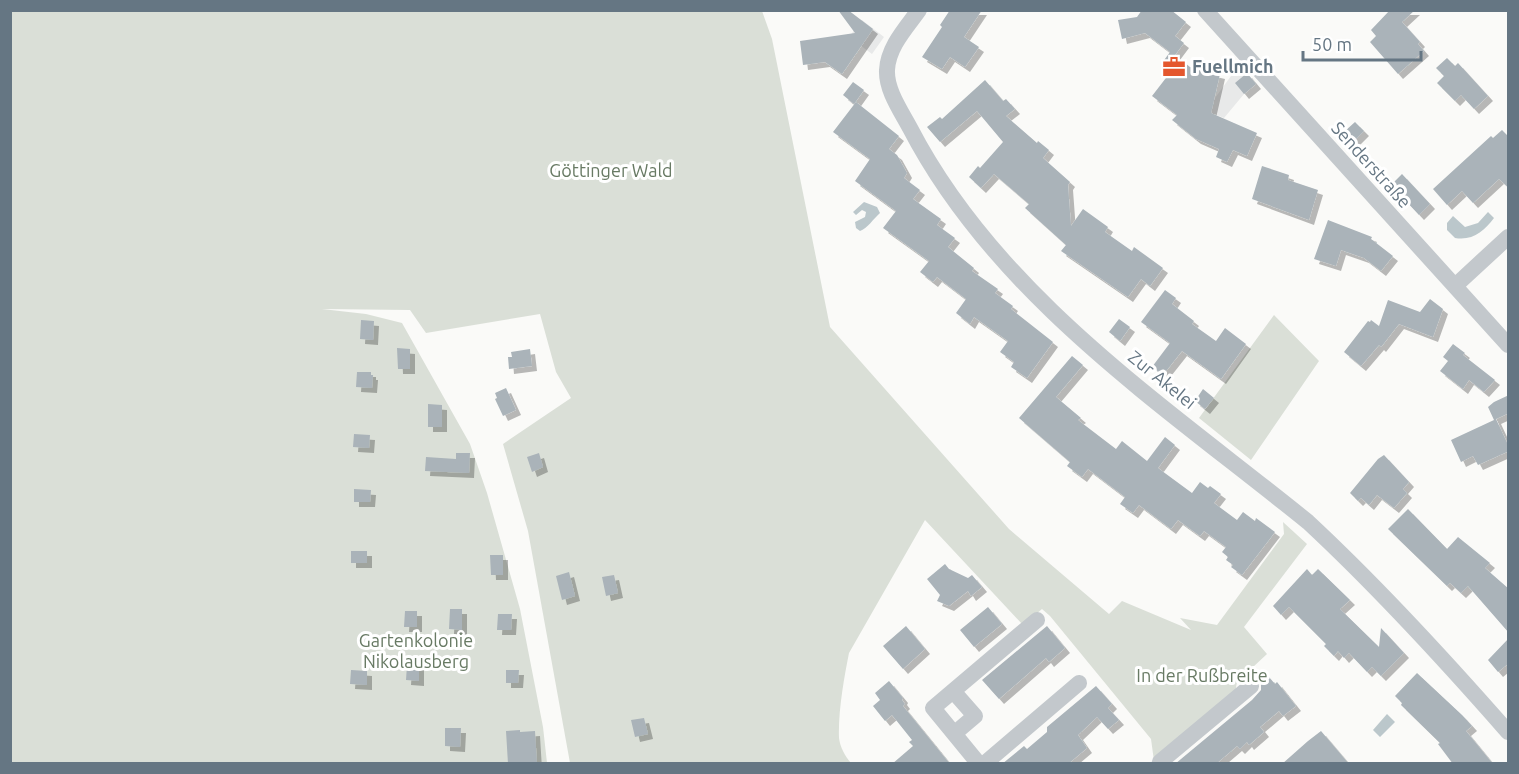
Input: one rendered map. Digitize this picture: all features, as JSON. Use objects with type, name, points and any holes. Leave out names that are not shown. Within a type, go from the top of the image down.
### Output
[{"type":"street","name":"Zur Akelei","points":[[919,10],[894,46],[888,60],[889,85],[916,140],[941,181],[988,244],[1069,328],[1308,522],[1396,607],[1509,732]]},
{"type":"street","name":"Senderstraße","points":[[1205,10],[1509,345]]},
{"type":"street","points":[[1455,286],[1509,237]]},
{"type":"street","points":[[979,764],[933,708],[1037,620]]},
{"type":"street","points":[[984,764],[1079,683]]},
{"type":"street","points":[[1161,764],[1160,762],[1251,686]]},
{"type":"street","points":[[953,691],[975,716],[955,733]]},
{"type":"shaded area","points":[[862,20],[884,37],[872,54],[849,37]]},
{"type":"shaded area","points":[[1239,65],[1256,84],[1244,94],[1224,118],[1214,114],[1205,128],[1207,109]]},
{"type":"shaded area","points":[[864,202],[877,207],[880,213],[860,231],[856,228],[855,222],[865,217],[866,212],[862,210],[856,215],[853,212]]},
{"type":"shaded area","points":[[1488,212],[1494,218],[1482,231],[1473,236],[1455,238],[1447,230],[1447,223],[1453,216],[1465,227],[1478,223]]},
{"type":"shaded area","points":[[1387,714],[1395,722],[1380,737],[1373,730]]},
{"type":"green space","name":"Göttinger Wald","points":[[10,11],[762,11],[772,39],[830,327],[1009,529],[1109,614],[1122,601],[1191,630],[1180,618],[1217,625],[1284,534],[1283,522],[1307,544],[1244,627],[1267,654],[1237,682],[1235,693],[1154,761],[1151,739],[1050,616],[1042,609],[1023,625],[925,520],[849,653],[840,706],[839,738],[840,745],[851,763],[570,763],[528,531],[503,444],[571,398],[556,372],[540,314],[426,333],[410,310],[322,309],[366,314],[402,323],[470,444],[487,493],[520,609],[543,727],[547,763],[11,763]]},
{"type":"green space","points":[[1274,315],[1319,361],[1251,460],[1199,418]]},
{"type":"building","points":[[838,10],[848,10],[873,29],[842,74],[825,62],[803,65],[800,41],[855,33]]},
{"type":"building","points":[[950,10],[982,10],[964,37],[979,47],[965,67],[950,57],[942,69],[922,57],[942,27],[940,25]]},
{"type":"building","points":[[1142,10],[1171,10],[1186,22],[1175,36],[1184,43],[1175,55],[1190,67],[1220,74],[1211,113],[1257,133],[1247,156],[1233,150],[1227,162],[1216,157],[1219,149],[1196,139],[1172,120],[1177,115],[1152,96],[1169,74],[1163,69],[1166,66],[1162,63],[1170,52],[1145,33],[1122,39],[1118,20],[1137,17]]},
{"type":"building","points":[[1390,10],[1415,10],[1402,22],[1420,42],[1418,44],[1424,51],[1398,74],[1370,42],[1376,36],[1371,30]]},
{"type":"building","points":[[1447,58],[1455,66],[1458,63],[1488,96],[1474,109],[1461,95],[1455,101],[1437,83],[1444,76],[1436,68]]},
{"type":"building","points":[[1247,73],[1256,84],[1244,94],[1235,83]]},
{"type":"building","points":[[985,80],[1003,101],[1006,99],[1015,109],[1006,116],[1037,143],[1038,141],[1049,150],[1043,158],[1070,182],[1068,185],[1071,226],[1083,209],[1108,227],[1105,232],[1132,251],[1134,247],[1163,268],[1150,286],[1141,279],[1128,297],[1061,251],[1066,245],[1025,208],[1029,204],[994,174],[981,188],[969,177],[1003,142],[977,111],[940,142],[927,127],[940,117],[942,119]]},
{"type":"building","points":[[853,82],[864,90],[854,104],[843,95]]},
{"type":"building","points":[[856,102],[899,136],[889,149],[897,155],[907,173],[904,178],[920,190],[913,199],[941,219],[937,225],[955,238],[948,247],[974,268],[972,271],[998,289],[995,293],[1013,306],[1011,309],[1053,342],[1027,378],[1011,367],[1014,362],[1000,352],[1008,341],[974,317],[970,324],[956,313],[966,299],[937,277],[933,282],[920,272],[929,261],[883,228],[896,211],[855,181],[870,159],[833,132]]},
{"type":"building","points":[[1355,122],[1364,131],[1354,141],[1345,131]]},
{"type":"building","points":[[1502,130],[1509,137],[1509,188],[1499,179],[1473,203],[1462,191],[1447,205],[1433,189],[1491,136],[1493,138]]},
{"type":"building","points":[[1262,166],[1289,175],[1288,180],[1318,190],[1309,220],[1252,199]]},
{"type":"building","points":[[1402,174],[1430,204],[1419,215],[1391,185]]},
{"type":"building","points":[[1328,220],[1372,237],[1371,239],[1393,256],[1381,271],[1364,258],[1341,250],[1336,266],[1314,259]]},
{"type":"building","points":[[1165,290],[1176,298],[1172,304],[1194,321],[1192,324],[1216,341],[1225,328],[1246,344],[1221,379],[1182,351],[1163,375],[1152,367],[1170,343],[1141,322]]},
{"type":"building","points":[[1430,299],[1443,309],[1433,337],[1399,324],[1381,347],[1379,345],[1361,366],[1344,352],[1368,321],[1371,320],[1379,326],[1388,300],[1420,312]]},
{"type":"building","points":[[1119,319],[1130,327],[1120,341],[1109,332]]},
{"type":"building","points":[[361,320],[374,321],[373,340],[360,339]]},
{"type":"building","points":[[1453,344],[1465,353],[1463,355],[1495,380],[1484,392],[1469,380],[1463,389],[1440,371],[1448,361],[1443,357]]},
{"type":"building","points":[[397,348],[410,349],[410,369],[398,369]]},
{"type":"building","points":[[530,349],[532,366],[509,369],[508,357],[512,357],[511,352]]},
{"type":"building","points":[[1072,356],[1083,365],[1056,397],[1081,418],[1078,420],[1116,449],[1122,441],[1147,461],[1165,437],[1175,445],[1158,468],[1192,493],[1200,482],[1208,488],[1210,486],[1221,494],[1214,503],[1237,520],[1243,512],[1255,521],[1256,518],[1275,532],[1242,575],[1226,560],[1228,557],[1222,552],[1226,547],[1204,531],[1200,536],[1178,520],[1171,529],[1139,505],[1133,513],[1120,504],[1125,497],[1088,469],[1082,477],[1067,466],[1070,462],[1019,418]]},
{"type":"building","points":[[357,372],[371,372],[373,375],[372,388],[356,387]]},
{"type":"building","points":[[506,388],[516,410],[503,416],[495,399],[497,398],[495,393]]},
{"type":"building","points":[[1203,389],[1214,398],[1205,409],[1195,401]]},
{"type":"building","points":[[1509,395],[1509,413],[1496,419],[1509,451],[1478,465],[1473,456],[1461,462],[1451,440],[1494,420],[1488,407]]},
{"type":"building","points":[[428,404],[442,405],[442,427],[428,427]]},
{"type":"building","points":[[354,434],[370,435],[369,448],[353,447]]},
{"type":"building","points":[[456,453],[470,453],[469,473],[425,471],[426,457],[456,459]]},
{"type":"building","points":[[539,453],[543,467],[532,472],[527,457]]},
{"type":"building","points":[[1384,455],[1409,482],[1403,489],[1407,493],[1394,508],[1377,495],[1369,505],[1361,498],[1358,501],[1350,493],[1378,459]]},
{"type":"building","points":[[354,489],[371,490],[370,502],[354,502]]},
{"type":"building","points":[[1408,509],[1447,549],[1458,537],[1490,563],[1485,568],[1509,589],[1509,633],[1468,586],[1461,593],[1450,583],[1447,586],[1388,529]]},
{"type":"building","points":[[351,551],[367,551],[367,563],[351,563]]},
{"type":"building","points":[[490,555],[503,555],[503,575],[491,575]]},
{"type":"building","points":[[945,564],[949,569],[968,578],[972,575],[982,587],[971,596],[968,591],[949,606],[937,601],[940,595],[927,579]]},
{"type":"building","points":[[1307,569],[1312,575],[1318,569],[1350,600],[1340,609],[1379,647],[1381,628],[1404,653],[1381,676],[1372,667],[1367,672],[1349,653],[1344,658],[1338,651],[1334,656],[1324,646],[1326,644],[1289,607],[1281,615],[1273,606]]},
{"type":"building","points":[[569,572],[575,596],[562,600],[556,576]]},
{"type":"building","points":[[614,575],[618,593],[606,596],[602,577]]},
{"type":"building","points":[[988,607],[1002,624],[974,647],[960,630]]},
{"type":"building","points":[[450,609],[462,609],[462,630],[449,629]]},
{"type":"building","points":[[405,611],[417,611],[417,627],[404,627]]},
{"type":"building","points":[[498,614],[512,614],[511,630],[497,630]]},
{"type":"building","points":[[906,626],[925,649],[903,669],[883,646]]},
{"type":"building","points":[[1047,626],[1065,648],[1049,662],[1046,658],[999,699],[982,680]]},
{"type":"building","points":[[1509,638],[1509,663],[1498,672],[1488,660]]},
{"type":"building","points":[[407,665],[419,665],[419,681],[406,680]]},
{"type":"building","points":[[351,670],[367,671],[367,685],[350,684]]},
{"type":"building","points":[[506,670],[519,670],[518,683],[506,683]]},
{"type":"building","points":[[1417,673],[1472,726],[1466,731],[1493,764],[1453,764],[1438,744],[1440,743],[1401,705],[1402,703],[1395,696]]},
{"type":"building","points":[[1269,677],[1275,684],[1277,682],[1296,706],[1283,716],[1279,711],[1260,727],[1264,732],[1249,745],[1247,742],[1240,749],[1237,746],[1216,764],[1175,764],[1252,700],[1261,690],[1261,684]]},
{"type":"building","points":[[889,681],[903,698],[905,704],[903,706],[950,764],[892,764],[913,746],[909,742],[912,740],[892,715],[885,721],[873,706],[880,700],[875,693]]},
{"type":"building","points":[[1096,686],[1112,704],[1108,708],[1119,720],[1108,729],[1097,717],[1078,735],[1087,748],[1068,764],[1002,764],[1024,746],[1027,749],[1047,732],[1047,727]]},
{"type":"building","points":[[644,718],[648,734],[635,737],[631,720]]},
{"type":"building","points":[[445,728],[461,728],[460,747],[445,746]]},
{"type":"building","points":[[520,730],[520,732],[535,731],[537,764],[508,764],[506,731]]},
{"type":"building","points":[[1321,731],[1349,764],[1282,764],[1308,741]]},
{"type":"place","name":"Fuellmich","points":[[1174,67]]},
{"type":"park label","name":"Gartenkolonie Nikolausberg","points":[[416,651]]},
{"type":"park label","name":"In der Rußbreite","points":[[1202,676]]}]
